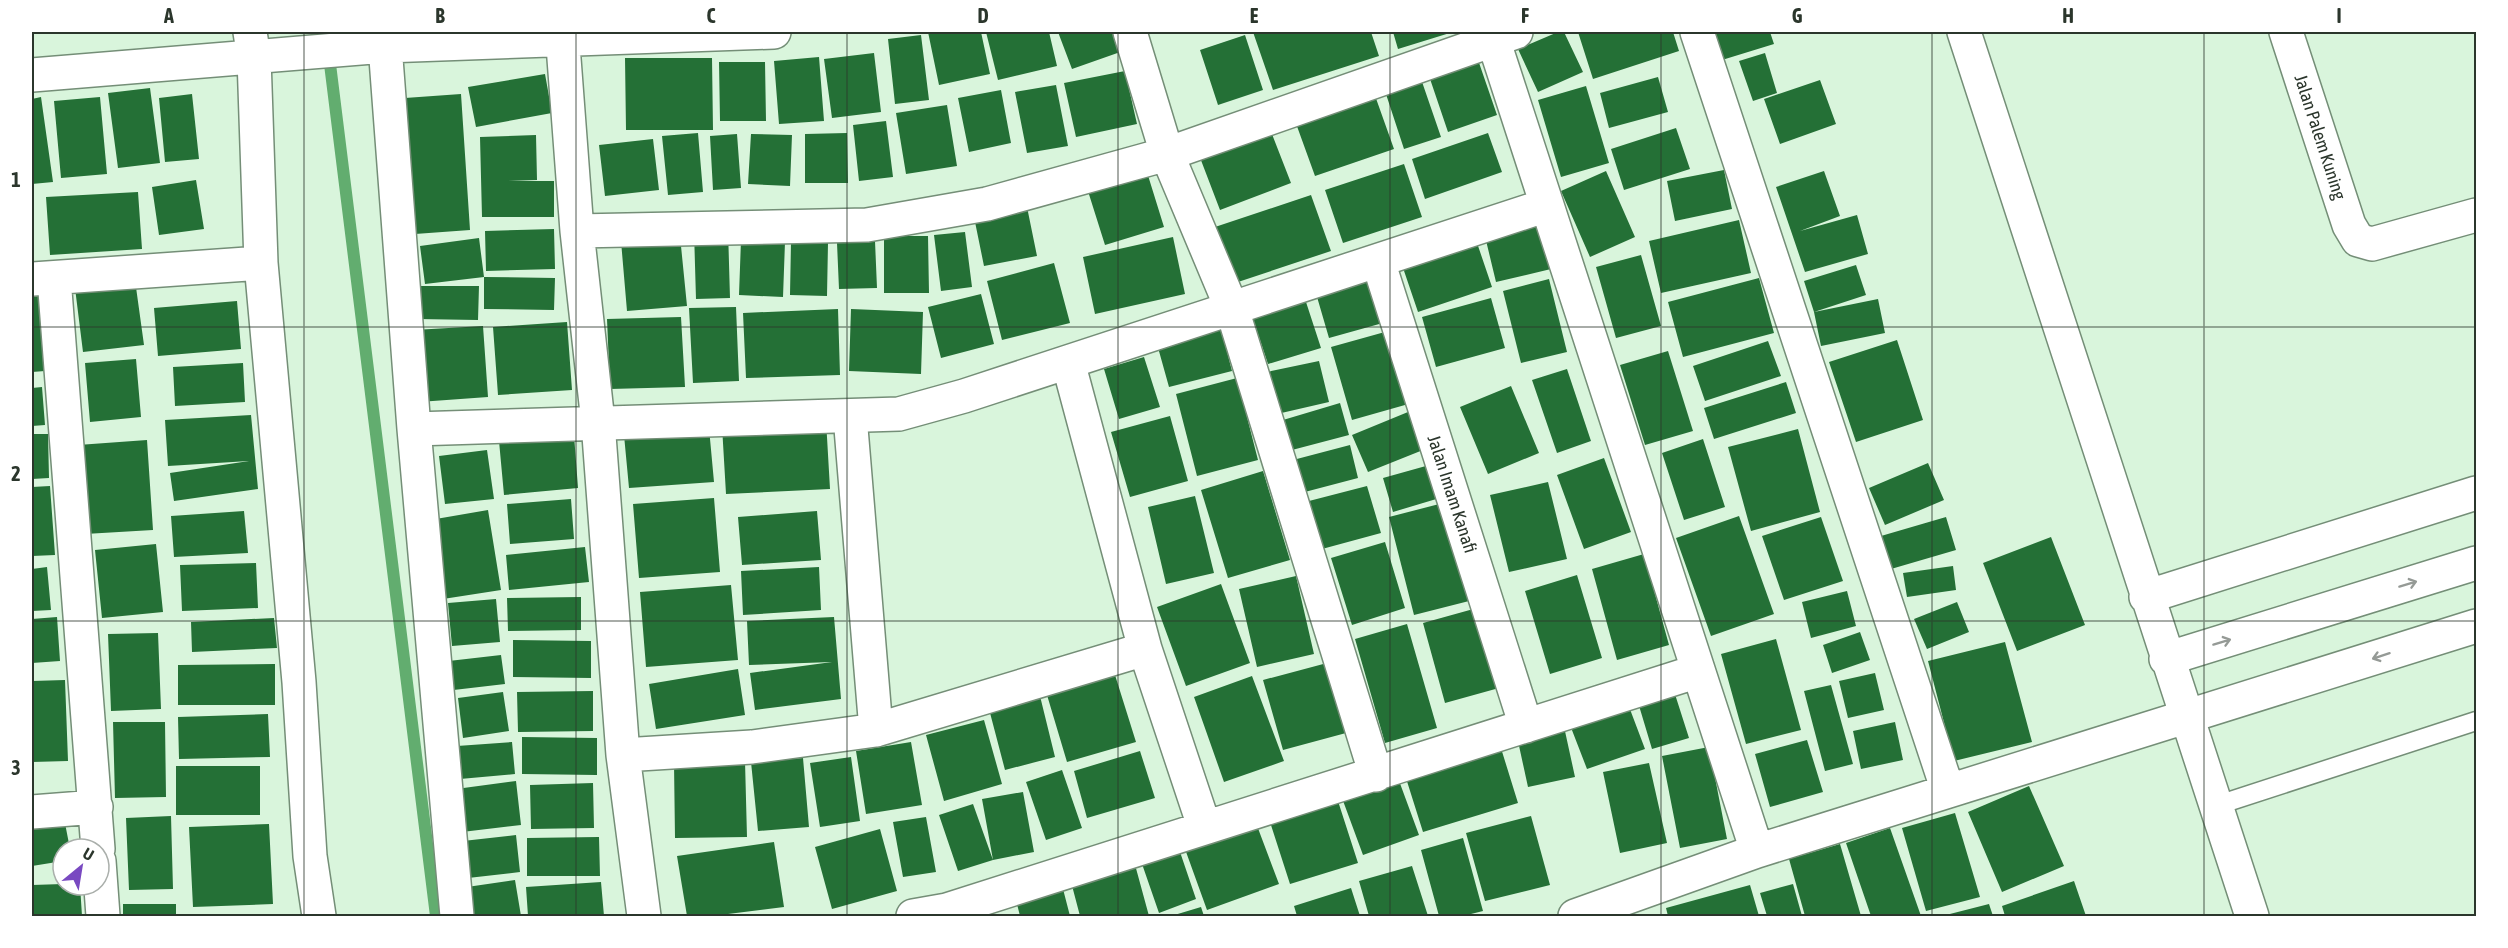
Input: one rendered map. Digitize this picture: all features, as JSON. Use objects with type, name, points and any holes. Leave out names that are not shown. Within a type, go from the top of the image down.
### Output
[{"type":"street","points":[[32,75],[252,45],[287,54],[375,43],[562,36],[774,32]]},
{"type":"street","points":[[1130,32],[1167,154],[1232,309],[1376,775]]},
{"type":"street","points":[[1697,32],[1948,791]]},
{"type":"street","points":[[1964,32],[2166,659],[2252,916]]},
{"type":"street","name":"Jalan Palem Kuning","points":[[2286,32],[2349,225],[2358,240],[2372,244],[2476,215]]},
{"type":"street","points":[[577,231],[867,225],[987,204],[1167,154],[1504,35],[1547,205],[1757,851]]},
{"type":"street","points":[[562,36],[577,231],[598,422],[622,755],[644,916]]},
{"type":"street","points":[[375,43],[414,429],[457,916]]},
{"type":"street","points":[[252,45],[261,263],[299,682],[310,856],[320,916]]},
{"type":"street","points":[[414,429],[900,414],[964,396],[1547,205]]},
{"type":"street","name":"Jalan Imam Kanafi","points":[[1378,261],[1527,726]]},
{"type":"street","points":[[97,837],[43,278],[261,263]]},
{"type":"street","points":[[1068,362],[1145,649],[1204,826]]},
{"type":"street","points":[[850,416],[876,730]]},
{"type":"street","points":[[2146,597],[2476,493]]},
{"type":"street","points":[[2166,659],[2476,563]]},
{"type":"street","points":[[1575,916],[1757,851],[2476,626]]},
{"type":"street","points":[[622,755],[752,747],[876,730],[1145,649]]},
{"type":"street","points":[[914,916],[947,910],[1204,826],[1376,775],[1698,671]]},
{"type":"street","points":[[32,812],[96,807]]},
{"type":"street","points":[[101,897],[102,916]]},
{"type":"lane","points":[[2215,806],[2476,721]]},
{"type":"building","points":[[928,32],[981,32],[990,74],[939,85]]},
{"type":"building","points":[[986,32],[1049,32],[1057,66],[998,80]]},
{"type":"building","points":[[1058,32],[1120,32],[1126,50],[1072,69]]},
{"type":"building","points":[[1253,32],[1371,32],[1379,56],[1273,90]]},
{"type":"building","points":[[1393,32],[1453,32],[1398,49]]},
{"type":"building","points":[[1558,32],[1564,32],[1583,72],[1538,92],[1518,49]]},
{"type":"building","points":[[1578,32],[1673,32],[1679,51],[1593,79]]},
{"type":"building","points":[[1713,32],[1770,32],[1774,44],[1722,60]]},
{"type":"building","points":[[921,35],[929,100],[895,104],[888,39]]},
{"type":"building","points":[[1245,35],[1263,90],[1218,105],[1200,50]]},
{"type":"building","points":[[874,53],[881,112],[832,118],[824,59]]},
{"type":"building","points":[[1765,53],[1777,93],[1753,101],[1739,61]]},
{"type":"building","points":[[1476,54],[1497,115],[1448,132],[1427,70]]},
{"type":"building","points":[[819,57],[824,121],[779,124],[774,61]]},
{"type":"building","points":[[625,58],[712,58],[713,130],[626,130]]},
{"type":"building","points":[[719,62],[765,62],[766,121],[720,121]]},
{"type":"building","points":[[1125,71],[1137,124],[1076,137],[1064,83]]},
{"type":"building","points":[[545,74],[552,113],[476,127],[468,87]]},
{"type":"building","points":[[1420,76],[1441,137],[1404,149],[1384,88]]},
{"type":"building","points":[[1658,77],[1668,112],[1609,128],[1600,93]]},
{"type":"building","points":[[1820,80],[1836,124],[1780,144],[1764,99]]},
{"type":"building","points":[[1056,85],[1068,146],[1027,153],[1015,92]]},
{"type":"building","points":[[1586,86],[1609,163],[1561,177],[1538,100]]},
{"type":"building","points":[[150,88],[160,163],[118,168],[108,93]]},
{"type":"building","points":[[1001,90],[1011,143],[969,152],[958,98]]},
{"type":"building","points":[[1373,90],[1394,149],[1315,176],[1294,118]]},
{"type":"building","points":[[192,94],[199,159],[165,162],[159,98]]},
{"type":"building","points":[[461,94],[470,230],[415,234],[405,98]]},
{"type":"building","points":[[41,97],[53,182],[32,184],[32,99]]},
{"type":"building","points":[[100,97],[107,174],[61,178],[54,101]]},
{"type":"building","points":[[947,105],[957,166],[906,174],[896,113]]},
{"type":"building","points":[[886,121],[893,177],[859,181],[853,125]]},
{"type":"building","points":[[1676,128],[1690,169],[1624,190],[1611,149]]},
{"type":"building","points":[[1270,129],[1291,183],[1220,210],[1199,155]]},
{"type":"building","points":[[698,133],[703,192],[668,195],[662,136]]},
{"type":"building","points":[[847,133],[848,183],[805,183],[805,134]]},
{"type":"building","points":[[1488,133],[1502,172],[1425,199],[1412,159]]},
{"type":"building","points":[[737,134],[741,188],[713,190],[710,136]]},
{"type":"building","points":[[751,134],[792,135],[790,186],[748,184]]},
{"type":"building","points":[[536,135],[537,180],[508,181],[554,181],[554,217],[482,217],[480,137]]},
{"type":"building","points":[[653,139],[659,190],[605,196],[599,145]]},
{"type":"building","points":[[1404,164],[1422,217],[1343,243],[1325,190]]},
{"type":"building","points":[[1146,169],[1164,227],[1105,245],[1087,188]]},
{"type":"building","points":[[1724,170],[1732,209],[1675,221],[1667,181]]},
{"type":"building","points":[[1606,171],[1635,237],[1590,257],[1561,191]]},
{"type":"building","points":[[1824,171],[1840,216],[1800,231],[1857,215],[1868,254],[1805,272],[1776,187]]},
{"type":"building","points":[[196,180],[204,229],[159,235],[152,187]]},
{"type":"building","points":[[138,192],[142,249],[50,255],[46,197]]},
{"type":"building","points":[[1311,195],[1331,251],[1235,283],[1215,227]]},
{"type":"building","points":[[1027,207],[1037,256],[984,266],[974,217]]},
{"type":"building","points":[[1538,215],[1551,269],[1496,282],[1483,228]]},
{"type":"building","points":[[1739,220],[1751,273],[1661,293],[1649,241]]},
{"type":"building","points":[[554,229],[555,269],[486,271],[485,231]]},
{"type":"building","points":[[728,229],[730,298],[696,299],[694,231]]},
{"type":"building","points":[[965,232],[972,287],[941,291],[934,235]]},
{"type":"building","points":[[680,236],[687,306],[627,311],[621,241]]},
{"type":"building","points":[[884,236],[928,236],[929,293],[884,293]]},
{"type":"building","points":[[1173,237],[1185,294],[1095,314],[1083,257]]},
{"type":"building","points":[[1475,237],[1492,287],[1418,312],[1401,262]]},
{"type":"building","points":[[479,238],[484,277],[425,284],[420,246]]},
{"type":"building","points":[[741,240],[785,242],[783,297],[739,295]]},
{"type":"building","points":[[875,241],[877,288],[839,289],[837,243]]},
{"type":"building","points":[[791,242],[828,243],[827,296],[790,295]]},
{"type":"building","points":[[1641,255],[1661,326],[1616,338],[1596,267]]},
{"type":"building","points":[[1054,263],[1070,323],[1002,340],[987,281]]},
{"type":"building","points":[[1856,265],[1866,295],[1814,312],[1804,281]]},
{"type":"building","points":[[1375,273],[1390,321],[1329,338],[1315,290]]},
{"type":"building","points":[[484,277],[555,278],[554,310],[484,309]]},
{"type":"building","points":[[1759,278],[1774,333],[1683,357],[1668,302]]},
{"type":"building","points":[[1549,279],[1567,352],[1521,363],[1503,291]]},
{"type":"building","points":[[135,280],[144,345],[83,352],[75,288]]},
{"type":"building","points":[[417,286],[479,286],[478,320],[417,319]]},
{"type":"building","points":[[981,294],[994,344],[941,358],[928,307]]},
{"type":"building","points":[[40,295],[45,371],[32,372],[32,296]]},
{"type":"building","points":[[1491,298],[1505,348],[1436,367],[1422,317]]},
{"type":"building","points":[[1878,299],[1885,333],[1821,346],[1814,312]]},
{"type":"building","points":[[237,301],[241,349],[158,356],[154,308]]},
{"type":"building","points":[[1306,302],[1321,348],[1268,364],[1253,319]]},
{"type":"building","points":[[736,307],[739,381],[693,383],[689,308]]},
{"type":"building","points":[[838,309],[840,375],[746,378],[743,313]]},
{"type":"building","points":[[851,309],[923,312],[921,374],[849,371]]},
{"type":"building","points":[[681,317],[685,387],[610,389],[607,319]]},
{"type":"building","points":[[567,322],[572,390],[498,395],[493,327]]},
{"type":"building","points":[[483,326],[488,397],[419,402],[414,330]]},
{"type":"building","points":[[1221,328],[1232,371],[1169,387],[1157,344]]},
{"type":"building","points":[[1392,330],[1412,403],[1352,420],[1331,347]]},
{"type":"building","points":[[1897,340],[1923,420],[1856,442],[1829,362]]},
{"type":"building","points":[[1768,341],[1781,376],[1705,401],[1693,366]]},
{"type":"building","points":[[1668,351],[1693,431],[1645,445],[1620,365]]},
{"type":"building","points":[[1144,357],[1160,407],[1119,419],[1104,369]]},
{"type":"building","points":[[136,359],[141,417],[90,422],[85,363]]},
{"type":"building","points":[[1319,361],[1329,402],[1277,414],[1267,372]]},
{"type":"building","points":[[243,363],[245,402],[175,406],[173,367]]},
{"type":"building","points":[[1567,369],[1591,441],[1557,453],[1532,380]]},
{"type":"building","points":[[1237,378],[1258,460],[1197,476],[1176,394]]},
{"type":"building","points":[[1786,382],[1796,413],[1714,439],[1704,408]]},
{"type":"building","points":[[1511,386],[1539,453],[1488,474],[1460,407]]},
{"type":"building","points":[[42,387],[45,425],[32,426],[32,388]]},
{"type":"building","points":[[1340,403],[1349,435],[1292,450],[1283,420]]},
{"type":"building","points":[[1408,412],[1423,450],[1368,472],[1352,435]]},
{"type":"building","points":[[251,415],[258,489],[174,501],[170,473],[249,461],[168,466],[165,420]]},
{"type":"building","points":[[1170,416],[1188,481],[1130,497],[1111,432]]},
{"type":"building","points":[[826,420],[830,489],[726,494],[722,426]]},
{"type":"building","points":[[709,428],[714,482],[629,488],[624,435]]},
{"type":"building","points":[[1798,429],[1820,512],[1751,531],[1728,447]]},
{"type":"building","points":[[32,434],[48,434],[49,478],[32,479]]},
{"type":"building","points":[[574,435],[578,488],[504,495],[499,441]]},
{"type":"building","points":[[1703,439],[1725,507],[1684,520],[1662,453]]},
{"type":"building","points":[[147,440],[153,530],[85,534],[78,445]]},
{"type":"building","points":[[1350,445],[1358,478],[1301,493],[1293,460]]},
{"type":"building","points":[[487,450],[494,499],[445,504],[439,456]]},
{"type":"building","points":[[1604,458],[1631,532],[1584,549],[1557,475]]},
{"type":"building","points":[[1928,463],[1944,500],[1885,525],[1869,488]]},
{"type":"building","points":[[1433,464],[1443,497],[1393,512],[1383,478]]},
{"type":"building","points":[[1263,471],[1290,560],[1228,578],[1201,490]]},
{"type":"building","points":[[1548,482],[1567,559],[1509,572],[1490,495]]},
{"type":"building","points":[[50,486],[55,555],[32,556],[32,487]]},
{"type":"building","points":[[1367,486],[1381,533],[1322,549],[1309,501]]},
{"type":"building","points":[[1195,496],[1214,573],[1166,584],[1148,507]]},
{"type":"building","points":[[714,498],[720,572],[639,578],[633,504]]},
{"type":"building","points":[[571,499],[574,539],[510,544],[507,504]]},
{"type":"building","points":[[1447,502],[1473,600],[1414,615],[1389,517]]},
{"type":"building","points":[[488,510],[501,590],[443,599],[430,520]]},
{"type":"building","points":[[244,511],[248,553],[174,557],[171,516]]},
{"type":"building","points":[[817,511],[821,560],[742,565],[738,517]]},
{"type":"building","points":[[1739,516],[1774,614],[1711,636],[1676,538]]},
{"type":"building","points":[[1821,517],[1843,581],[1784,600],[1762,536]]},
{"type":"building","points":[[1946,517],[1956,550],[1891,569],[1881,536]]},
{"type":"building","points":[[2051,537],[2085,625],[2017,651],[1983,563]]},
{"type":"building","points":[[1385,542],[1405,608],[1352,625],[1331,558]]},
{"type":"building","points":[[156,544],[163,612],[102,618],[95,550]]},
{"type":"building","points":[[585,547],[589,582],[509,590],[506,555]]},
{"type":"building","points":[[1644,554],[1669,645],[1617,660],[1592,569]]},
{"type":"building","points":[[256,563],[258,608],[182,611],[180,565]]},
{"type":"building","points":[[1953,566],[1956,590],[1907,597],[1903,573]]},
{"type":"building","points":[[47,567],[51,610],[32,611],[32,569]]},
{"type":"building","points":[[819,567],[821,610],[743,615],[741,571]]},
{"type":"building","points":[[1577,575],[1602,658],[1550,674],[1525,591]]},
{"type":"building","points":[[1296,576],[1314,654],[1257,667],[1239,589]]},
{"type":"building","points":[[1221,584],[1250,663],[1186,686],[1157,607]]},
{"type":"building","points":[[731,585],[738,660],[646,667],[640,592]]},
{"type":"building","points":[[1847,591],[1856,626],[1811,638],[1802,602]]},
{"type":"building","points":[[581,597],[581,630],[508,631],[507,598]]},
{"type":"building","points":[[496,599],[500,642],[452,646],[448,603]]},
{"type":"building","points":[[1957,602],[1969,632],[1927,649],[1914,619]]},
{"type":"building","points":[[1477,608],[1499,688],[1445,703],[1423,623]]},
{"type":"building","points":[[57,617],[60,661],[32,663],[32,619]]},
{"type":"building","points":[[834,617],[841,699],[755,710],[750,673],[832,662],[749,665],[747,621]]},
{"type":"building","points":[[274,618],[277,648],[192,652],[191,622]]},
{"type":"building","points":[[1407,624],[1437,728],[1385,743],[1355,639]]},
{"type":"building","points":[[1860,632],[1870,660],[1832,673],[1823,645]]},
{"type":"building","points":[[158,633],[161,709],[111,711],[108,634]]},
{"type":"building","points":[[1776,639],[1801,730],[1746,744],[1721,654]]},
{"type":"building","points":[[513,640],[591,641],[591,678],[513,677]]},
{"type":"building","points":[[2005,642],[2032,742],[1954,761],[1928,661]]},
{"type":"building","points":[[501,655],[505,684],[445,691],[440,662]]},
{"type":"building","points":[[1327,663],[1346,733],[1283,750],[1263,680]]},
{"type":"building","points":[[275,664],[275,705],[178,705],[178,665]]},
{"type":"building","points":[[738,669],[745,715],[656,729],[649,684]]},
{"type":"building","points":[[1875,673],[1884,710],[1848,718],[1839,681]]},
{"type":"building","points":[[1115,675],[1136,742],[1067,762],[1047,695]]},
{"type":"building","points":[[1252,676],[1284,761],[1224,782],[1194,697]]},
{"type":"building","points":[[65,680],[68,761],[32,762],[32,681]]},
{"type":"building","points":[[1831,685],[1853,764],[1825,771],[1804,691]]},
{"type":"building","points":[[1673,688],[1689,738],[1652,749],[1637,699]]},
{"type":"building","points":[[593,691],[593,731],[518,732],[517,692]]},
{"type":"building","points":[[503,692],[509,731],[463,738],[458,698]]},
{"type":"building","points":[[1040,696],[1055,757],[1005,770],[989,709]]},
{"type":"building","points":[[1628,704],[1645,749],[1587,769],[1570,725]]},
{"type":"building","points":[[268,714],[270,757],[179,759],[178,717]]},
{"type":"building","points":[[984,720],[1002,784],[944,801],[926,735]]},
{"type":"building","points":[[113,722],[165,722],[166,797],[115,798]]},
{"type":"building","points":[[1563,722],[1575,777],[1528,787],[1516,732]]},
{"type":"building","points":[[1895,722],[1903,760],[1861,769],[1853,731]]},
{"type":"building","points":[[522,737],[597,738],[597,775],[522,774]]},
{"type":"building","points":[[1807,740],[1823,792],[1770,807],[1755,754]]},
{"type":"building","points":[[512,742],[515,774],[460,779],[457,746]]},
{"type":"building","points":[[911,742],[922,805],[866,814],[856,751]]},
{"type":"building","points":[[1500,745],[1518,803],[1423,832],[1405,775]]},
{"type":"building","points":[[1709,747],[1727,839],[1680,848],[1662,756]]},
{"type":"building","points":[[1140,751],[1155,798],[1087,818],[1074,771]]},
{"type":"building","points":[[851,757],[860,821],[820,827],[810,763]]},
{"type":"building","points":[[803,758],[809,827],[758,831],[751,762]]},
{"type":"building","points":[[745,761],[747,837],[675,838],[674,763]]},
{"type":"building","points":[[1649,763],[1667,843],[1620,853],[1603,772]]},
{"type":"building","points":[[176,766],[260,766],[260,815],[176,815]]},
{"type":"building","points":[[1062,770],[1082,828],[1046,840],[1026,782]]},
{"type":"building","points":[[1398,778],[1419,835],[1363,855],[1342,798]]},
{"type":"building","points":[[516,781],[521,825],[462,832],[456,789]]},
{"type":"building","points":[[593,783],[594,828],[531,829],[530,785]]},
{"type":"building","points":[[2029,786],[2064,866],[2002,892],[1968,812]]},
{"type":"building","points":[[1023,792],[1034,852],[993,860],[982,799]]},
{"type":"building","points":[[1337,798],[1358,863],[1290,884],[1269,819]]},
{"type":"building","points":[[973,804],[993,860],[958,871],[939,815]]},
{"type":"building","points":[[1955,813],[1980,897],[1926,911],[1902,828]]},
{"type":"building","points":[[171,816],[173,889],[129,890],[126,818]]},
{"type":"building","points":[[1531,816],[1550,885],[1485,901],[1466,833]]},
{"type":"building","points":[[926,817],[936,872],[903,877],[893,822]]},
{"type":"building","points":[[64,818],[68,837],[51,837],[51,863],[32,866],[32,823]]},
{"type":"building","points":[[1256,823],[1279,884],[1207,910],[1185,849]]},
{"type":"building","points":[[269,824],[273,904],[193,907],[189,827]]},
{"type":"building","points":[[1890,828],[1921,916],[1871,916],[1846,843]]},
{"type":"building","points":[[880,829],[897,891],[832,909],[815,847]]},
{"type":"building","points":[[516,835],[520,872],[468,878],[463,841]]},
{"type":"building","points":[[599,837],[600,876],[527,876],[527,838]]},
{"type":"building","points":[[1463,838],[1483,911],[1463,916],[1439,916],[1421,850]]},
{"type":"building","points":[[774,842],[784,907],[712,916],[687,916],[677,856]]},
{"type":"building","points":[[1840,844],[1861,916],[1805,916],[1789,859]]},
{"type":"building","points":[[1179,849],[1196,899],[1159,913],[1141,861]]},
{"type":"building","points":[[1134,861],[1149,916],[1080,916],[1070,878]]},
{"type":"building","points":[[1412,866],[1428,916],[1369,916],[1359,881]]},
{"type":"building","points":[[515,880],[521,916],[471,916],[467,887]]},
{"type":"building","points":[[2074,881],[2086,916],[2005,916],[2002,906]]},
{"type":"building","points":[[601,882],[604,916],[528,916],[526,887]]},
{"type":"building","points":[[51,884],[51,897],[81,897],[82,916],[32,916],[32,885]]},
{"type":"building","points":[[1793,884],[1802,916],[1767,916],[1760,893]]},
{"type":"building","points":[[1750,885],[1759,916],[1668,916],[1666,908]]},
{"type":"building","points":[[1351,888],[1360,916],[1297,916],[1294,906]]},
{"type":"building","points":[[1063,889],[1070,916],[1020,916],[1016,900]]},
{"type":"building","points":[[123,904],[176,904],[176,916],[123,916]]},
{"type":"building","points":[[1989,904],[1993,916],[1942,916]]},
{"type":"building","points":[[1201,907],[1204,916],[1171,916]]},
{"type":"waterway","points":[[326,32],[436,916]]}]
